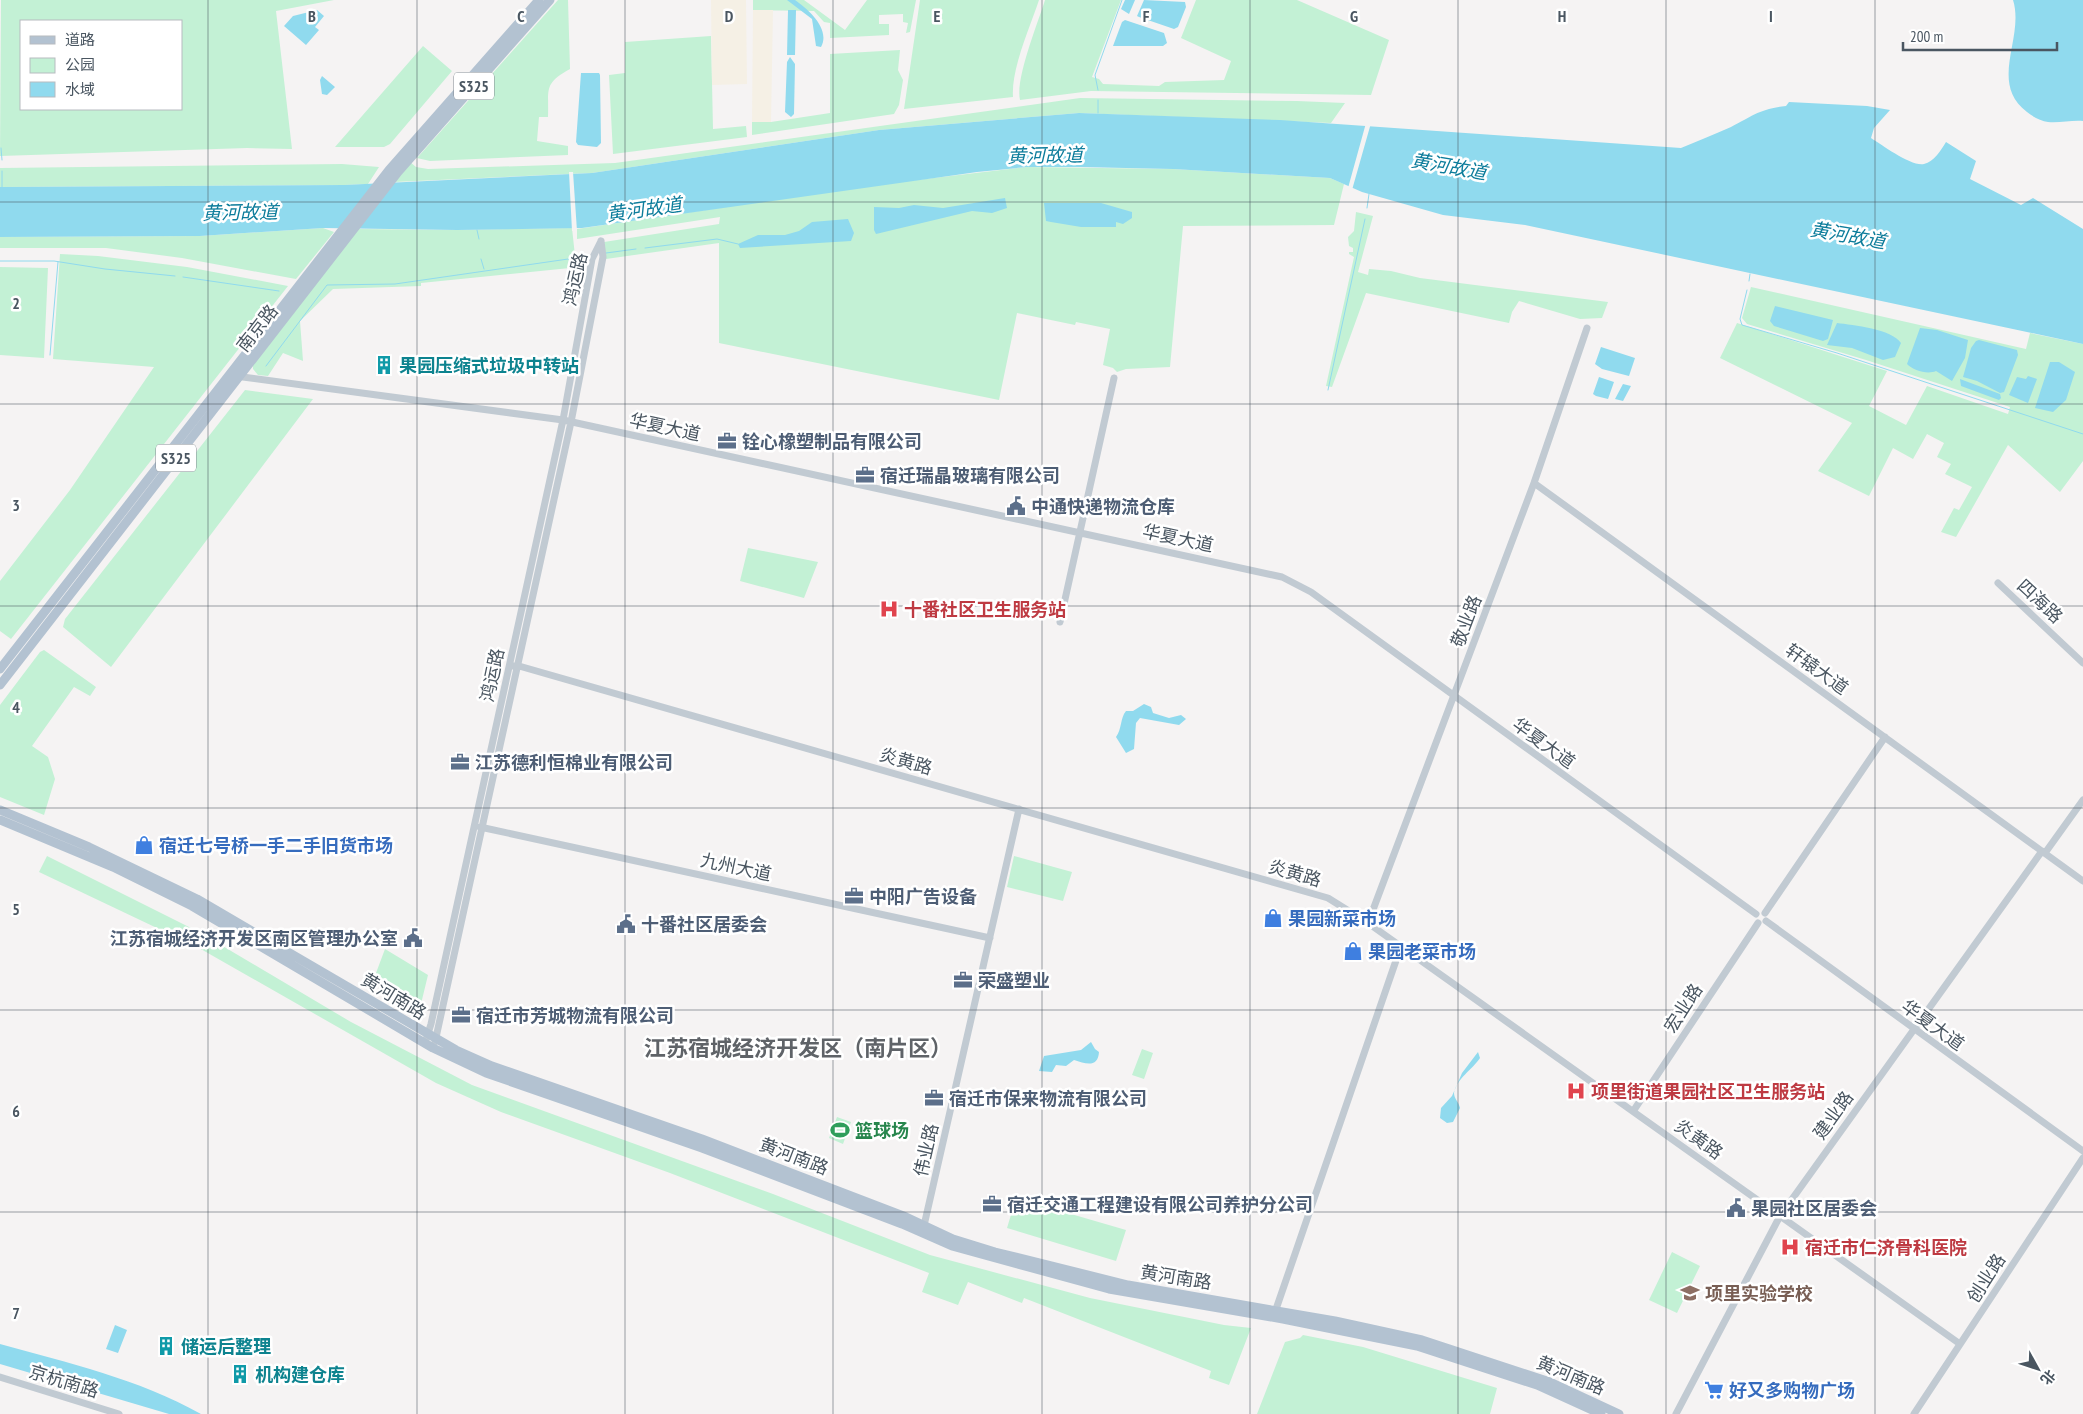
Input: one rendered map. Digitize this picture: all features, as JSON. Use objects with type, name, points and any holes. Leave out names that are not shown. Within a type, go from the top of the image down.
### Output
[{"type":"main road","name":"南京路","points":[[0,685],[235,376],[343,230],[539,0]]},
{"type":"main road","name":"南京路","points":[[0,669],[353,232],[393,171],[550,0]]},
{"type":"main road","name":"黄河南路","points":[[0,810],[90,847],[197,899],[430,1042]]},
{"type":"main road","name":"黄河南路","points":[[0,820],[114,867],[192,906],[486,1073],[675,1138],[994,1258],[1109,1289],[1388,1332],[1453,1349],[1550,1382],[1620,1414]]},
{"type":"main road","name":"黄河南路","points":[[1274,1313],[1417,1346],[1537,1385],[1601,1414]]},
{"type":"street","name":"鸿运路","points":[[601,240],[603,257],[572,422],[483,827],[430,1042],[563,420],[592,259],[601,240]]},
{"type":"street","name":"敬业路","points":[[1368,923],[1534,483],[1587,328]]},
{"type":"street","name":"华夏大道","points":[[235,376],[563,420],[1269,573],[1294,581],[1756,914]]},
{"type":"street","points":[[1060,622],[1114,378]]},
{"type":"street","name":"轩辕大道","points":[[1534,483],[2083,880]]},
{"type":"street","name":"四海路","points":[[1998,583],[2083,662]]},
{"type":"street","name":"炎黄路","points":[[510,666],[519,666],[1328,898],[1368,923],[1634,1110],[1960,1344]]},
{"type":"street","points":[[1764,913],[1766,921],[1758,923],[1755,920],[1756,914],[1764,913],[1885,737]]},
{"type":"street","name":"建业路","points":[[1676,1414],[1780,1216],[1913,1030],[2083,800]]},
{"type":"street","name":"伟业路","points":[[923,1230],[1019,809]]},
{"type":"street","name":"九州大道","points":[[475,826],[990,938]]},
{"type":"street","name":"华夏大道","points":[[1766,921],[1913,1030],[2083,1151]]},
{"type":"street","name":"宏业路","points":[[1634,1110],[1758,923]]},
{"type":"street","points":[[1274,1313],[1401,946]]},
{"type":"street","name":"创业路","points":[[1914,1414],[2083,1158]]},
{"type":"street","name":"京杭南路","points":[[0,1377],[119,1414]]},
{"type":"green space","points":[[1,0],[334,0],[276,11],[292,149],[247,148],[0,156]]},
{"type":"green space","points":[[558,0],[568,0],[570,69],[551,83],[548,93],[548,117],[539,117],[537,141],[568,146],[568,155],[430,161],[417,158]]},
{"type":"green space","points":[[753,0],[804,0],[845,30],[867,0],[916,0],[910,32],[906,33],[908,23],[903,22],[903,14],[879,15],[879,24],[889,24],[889,35],[830,38],[830,23],[824,22],[814,11],[753,10]]},
{"type":"green space","points":[[920,0],[1039,0],[1018,61],[1013,86],[1013,97],[904,109]]},
{"type":"green space","points":[[1045,0],[1121,0],[1092,77],[1099,79],[1103,84],[1159,86],[1165,82],[1224,80],[1231,61],[1181,38],[1196,0],[1297,0],[1389,40],[1371,95],[1091,91],[1020,100],[1019,91],[1024,65]]},
{"type":"green space","points":[[711,36],[713,129],[746,126],[747,137],[613,154],[609,75],[625,73],[625,42]]},
{"type":"green space","points":[[423,46],[452,71],[390,144],[384,147],[335,147]]},
{"type":"green space","points":[[900,50],[898,70],[903,80],[899,105],[894,114],[752,135],[752,122],[771,122],[830,113],[830,54]]},
{"type":"green space","points":[[1080,98],[1345,103],[1331,123],[1079,113],[879,130],[592,173],[394,182],[410,162],[416,167],[428,169],[615,163]]},
{"type":"green space","points":[[342,164],[379,167],[368,184],[0,187],[0,168]]},
{"type":"green space","points":[[1027,167],[1173,169],[1330,178],[1344,184],[1334,225],[1183,226],[1170,367],[1126,369],[1117,372],[1113,368],[1103,365],[1110,329],[1076,322],[1075,325],[1017,313],[999,400],[719,343],[719,243],[606,259],[604,242],[719,224],[720,217],[577,239],[577,229],[874,185]]},
{"type":"green space","points":[[1356,212],[1373,216],[1358,272],[1368,275],[1369,269],[1391,271],[1420,278],[1608,302],[1602,318],[1580,319],[1519,301],[1512,312],[1509,323],[1366,293],[1332,387],[1326,386],[1354,257],[1349,254],[1349,252],[1353,252],[1353,248],[1349,246],[1348,237],[1354,231]]},
{"type":"green space","points":[[323,228],[334,232],[296,279],[182,258],[106,248],[0,248],[0,237],[200,236]]},
{"type":"green space","points":[[572,228],[576,265],[571,295],[570,268],[421,283],[421,286],[333,289],[300,321],[303,361],[283,353],[268,376],[258,375],[253,369],[253,365],[358,229]]},
{"type":"green space","points":[[60,254],[98,256],[187,267],[288,286],[11,639],[0,631],[0,581],[70,490],[154,367],[53,359]]},
{"type":"green space","points":[[0,267],[48,268],[44,358],[0,355]]},
{"type":"green space","points":[[1751,287],[2026,349],[2030,333],[2083,344],[2083,461],[2060,492],[2008,445],[1956,537],[1941,532],[1954,508],[1959,510],[1972,487],[1945,474],[1951,464],[1937,457],[1944,443],[1927,434],[1913,459],[1893,448],[1869,496],[1818,471],[1852,423],[1720,358],[1737,323],[1887,371],[1869,406],[1906,425],[1927,386],[2008,414],[2010,407],[1747,324],[1742,318]]},
{"type":"green space","points":[[245,390],[313,399],[111,667],[63,627],[65,619]]},
{"type":"green space","points":[[748,548],[818,562],[804,598],[740,581]]},
{"type":"green space","points":[[44,650],[96,687],[90,696],[74,687],[32,746],[48,757],[55,779],[44,815],[0,797],[0,705],[40,652]]},
{"type":"green space","points":[[47,856],[199,932],[351,1022],[472,1085],[773,1194],[930,1255],[1090,1298],[1224,1325],[1251,1328],[1229,1385],[1209,1378],[1211,1371],[1024,1298],[1022,1303],[968,1282],[958,1305],[922,1292],[929,1273],[670,1173],[501,1112],[436,1083],[199,948],[39,872]]},
{"type":"green space","points":[[1014,856],[1072,872],[1063,901],[1007,887]]},
{"type":"green space","points":[[385,949],[428,975],[420,1008],[373,981]]},
{"type":"green space","points":[[1142,1049],[1153,1053],[1144,1079],[1132,1075]]},
{"type":"green space","name":"篮球场","points":[[837,1117],[851,1122],[843,1144],[829,1138]]},
{"type":"green space","points":[[1016,1198],[1126,1230],[1116,1261],[1007,1228]]},
{"type":"green space","points":[[1672,1252],[1700,1266],[1677,1313],[1649,1300]]},
{"type":"green space","points":[[1303,1335],[1363,1347],[1497,1388],[1490,1414],[1257,1414],[1285,1342],[1300,1338]]},
{"type":"sand","points":[[711,0],[746,0],[747,84],[712,85]]},
{"type":"sand","points":[[753,10],[773,10],[771,122],[752,122]]},
{"type":"water","points":[[787,0],[795,0],[817,20],[823,33],[821,47],[816,46],[812,19]]},
{"type":"water","points":[[1125,0],[1135,0],[1129,14],[1121,9]]},
{"type":"water","points":[[1144,0],[1185,2],[1186,7],[1178,27],[1174,29],[1137,16]]},
{"type":"water","points":[[2013,0],[2083,0],[2083,121],[2043,121],[2029,114],[2016,100],[2010,87],[2009,73],[2015,29]]},
{"type":"water","points":[[317,10],[324,16],[315,27],[319,30],[306,45],[284,26],[293,16]]},
{"type":"water","points":[[788,10],[796,10],[795,55],[787,55]]},
{"type":"water","points":[[1125,20],[1164,33],[1167,43],[1163,46],[1113,46],[1122,22]]},
{"type":"water","points":[[790,57],[795,64],[794,114],[791,117],[785,112],[787,62]]},
{"type":"water","points":[[581,73],[599,73],[600,75],[601,143],[597,147],[578,145],[576,142]]},
{"type":"water","points":[[322,76],[335,87],[327,95],[322,94],[320,80]]},
{"type":"water","name":"黄河故道","points":[[1789,102],[1867,106],[1890,110],[1874,128],[1871,138],[1889,150],[1912,162],[1924,164],[1934,158],[1946,142],[1976,161],[1970,179],[2021,205],[2033,198],[2083,229],[2083,344],[1525,225],[1443,215],[1362,192],[1330,178],[1173,169],[1027,167],[977,172],[582,228],[457,230],[323,228],[200,236],[0,237],[0,187],[344,185],[592,173],[879,130],[1079,113],[1280,120],[1681,148],[1763,111],[1786,106]]},
{"type":"water","points":[[1005,198],[1007,208],[992,213],[972,211],[876,234],[874,230],[874,207],[899,208],[914,205],[943,208]]},
{"type":"water","points":[[1044,203],[1101,203],[1132,212],[1132,218],[1123,224],[1116,222],[1116,227],[1081,227],[1051,222],[1046,221]]},
{"type":"water","points":[[848,219],[854,233],[851,241],[740,248],[738,244],[758,235],[785,235],[799,231],[812,222]]},
{"type":"water","points":[[1775,306],[1833,320],[1828,339],[1823,341],[1774,326],[1770,321]]},
{"type":"water","points":[[1837,323],[1872,328],[1896,338],[1901,343],[1895,357],[1883,360],[1852,348],[1827,345]]},
{"type":"water","points":[[1920,328],[1937,330],[1968,340],[1965,358],[1952,381],[1936,371],[1920,371],[1907,364]]},
{"type":"water","points":[[1979,340],[2017,350],[2018,355],[2004,392],[2000,393],[1977,381],[1963,377],[1971,348]]},
{"type":"water","points":[[1601,347],[1635,358],[1629,376],[1602,369],[1595,364]]},
{"type":"water","points":[[2050,362],[2059,362],[2075,372],[2066,400],[2053,412],[2035,408]]},
{"type":"water","points":[[2028,376],[2037,379],[2028,403],[2009,395],[2017,377],[2026,379]]},
{"type":"water","points":[[1599,377],[1614,382],[1608,399],[1593,394]]},
{"type":"water","points":[[1960,379],[2000,394],[2001,398],[1999,400],[1961,386]]},
{"type":"water","points":[[1623,384],[1631,386],[1623,401],[1615,399]]},
{"type":"water","points":[[1144,704],[1151,707],[1153,713],[1169,718],[1181,715],[1186,719],[1179,725],[1140,718],[1136,723],[1134,749],[1126,753],[1116,737],[1123,717],[1126,711],[1133,711]]},
{"type":"water","points":[[1091,1042],[1099,1052],[1094,1063],[1074,1060],[1066,1066],[1056,1065],[1052,1072],[1039,1071],[1044,1056],[1081,1050]]},
{"type":"water","points":[[1478,1052],[1480,1058],[1456,1087],[1462,1073]]},
{"type":"water","points":[[1455,1089],[1454,1095],[1460,1108],[1453,1122],[1447,1123],[1440,1118],[1441,1108],[1452,1096]]},
{"type":"water","points":[[115,1325],[127,1330],[118,1353],[106,1349]]},
{"type":"water","points":[[0,1344],[128,1381],[201,1414],[169,1414],[0,1364]]},
{"type":"pier","points":[[1366,123],[1371,123],[1352,190],[1348,188]]},
{"type":"pier","points":[[569,172],[573,172],[577,231],[572,231]]},
{"type":"waterway","points":[[1098,90],[1095,75],[1122,0]]},
{"type":"waterway","points":[[1098,100],[1098,113]]},
{"type":"waterway","points":[[1,148],[2,160]]},
{"type":"waterway","points":[[2,171],[2,188]]},
{"type":"waterway","points":[[1367,208],[1369,194]]},
{"type":"waterway","points":[[1328,390],[1365,219]]},
{"type":"waterway","points":[[477,230],[479,239]]},
{"type":"waterway","points":[[645,248],[717,239],[738,244]]},
{"type":"waterway","points":[[606,253],[636,249]]},
{"type":"waterway","points":[[266,366],[327,285],[395,284],[589,256]]},
{"type":"waterway","points":[[481,259],[484,269]]},
{"type":"waterway","points":[[0,261],[54,261],[105,269],[175,276]]},
{"type":"waterway","points":[[50,355],[58,262]]},
{"type":"waterway","points":[[1749,281],[1750,274]]},
{"type":"waterway","points":[[183,277],[279,291]]},
{"type":"waterway","points":[[1747,290],[1740,319],[1742,325],[1837,353],[2083,434]]},
{"type":"place","name":"果园压缩式垃圾中转站","points":[[384,365]]},
{"type":"place","name":"铨心橡塑制品有限公司","points":[[727,441]]},
{"type":"place","name":"宿迁瑞晶玻璃有限公司","points":[[865,475]]},
{"type":"place","name":"中通快递物流仓库","points":[[1016,506]]},
{"type":"place","name":"十番社区卫生服务站","points":[[889,609]]},
{"type":"place","name":"江苏德利恒棉业有限公司","points":[[460,762]]},
{"type":"place","name":"宿迁七号桥一手二手旧货市场","points":[[144,845]]},
{"type":"place","name":"中阳广告设备","points":[[854,896]]},
{"type":"place","name":"果园新菜市场","points":[[1273,918]]},
{"type":"place","name":"十番社区居委会","points":[[626,924]]},
{"type":"place","name":"江苏宿城经济开发区南区管理办公室","points":[[413,938]]},
{"type":"place","name":"果园老菜市场","points":[[1353,951]]},
{"type":"place","name":"荣盛塑业","points":[[963,980]]},
{"type":"place","name":"宿迁市芳城物流有限公司","points":[[461,1015]]},
{"type":"place","name":"项里街道果园社区卫生服务站","points":[[1576,1091]]},
{"type":"place","name":"宿迁市保来物流有限公司","points":[[934,1098]]},
{"type":"place","name":"篮球场","points":[[840,1130]]},
{"type":"place","name":"宿迁交通工程建设有限公司养护分公司","points":[[992,1204]]},
{"type":"place","name":"果园社区居委会","points":[[1736,1208]]},
{"type":"place","name":"宿迁市仁济骨科医院","points":[[1790,1247]]},
{"type":"place","name":"项里实验学校","points":[[1690,1293]]},
{"type":"place","name":"储运后整理","points":[[166,1346]]},
{"type":"place","name":"机构建仓库","points":[[240,1374]]},
{"type":"place","name":"好又多购物广场","points":[[1714,1390]]},
{"type":"district","name":"江苏宿城经济开发区（南片区）","points":[[798,1048]]}]
